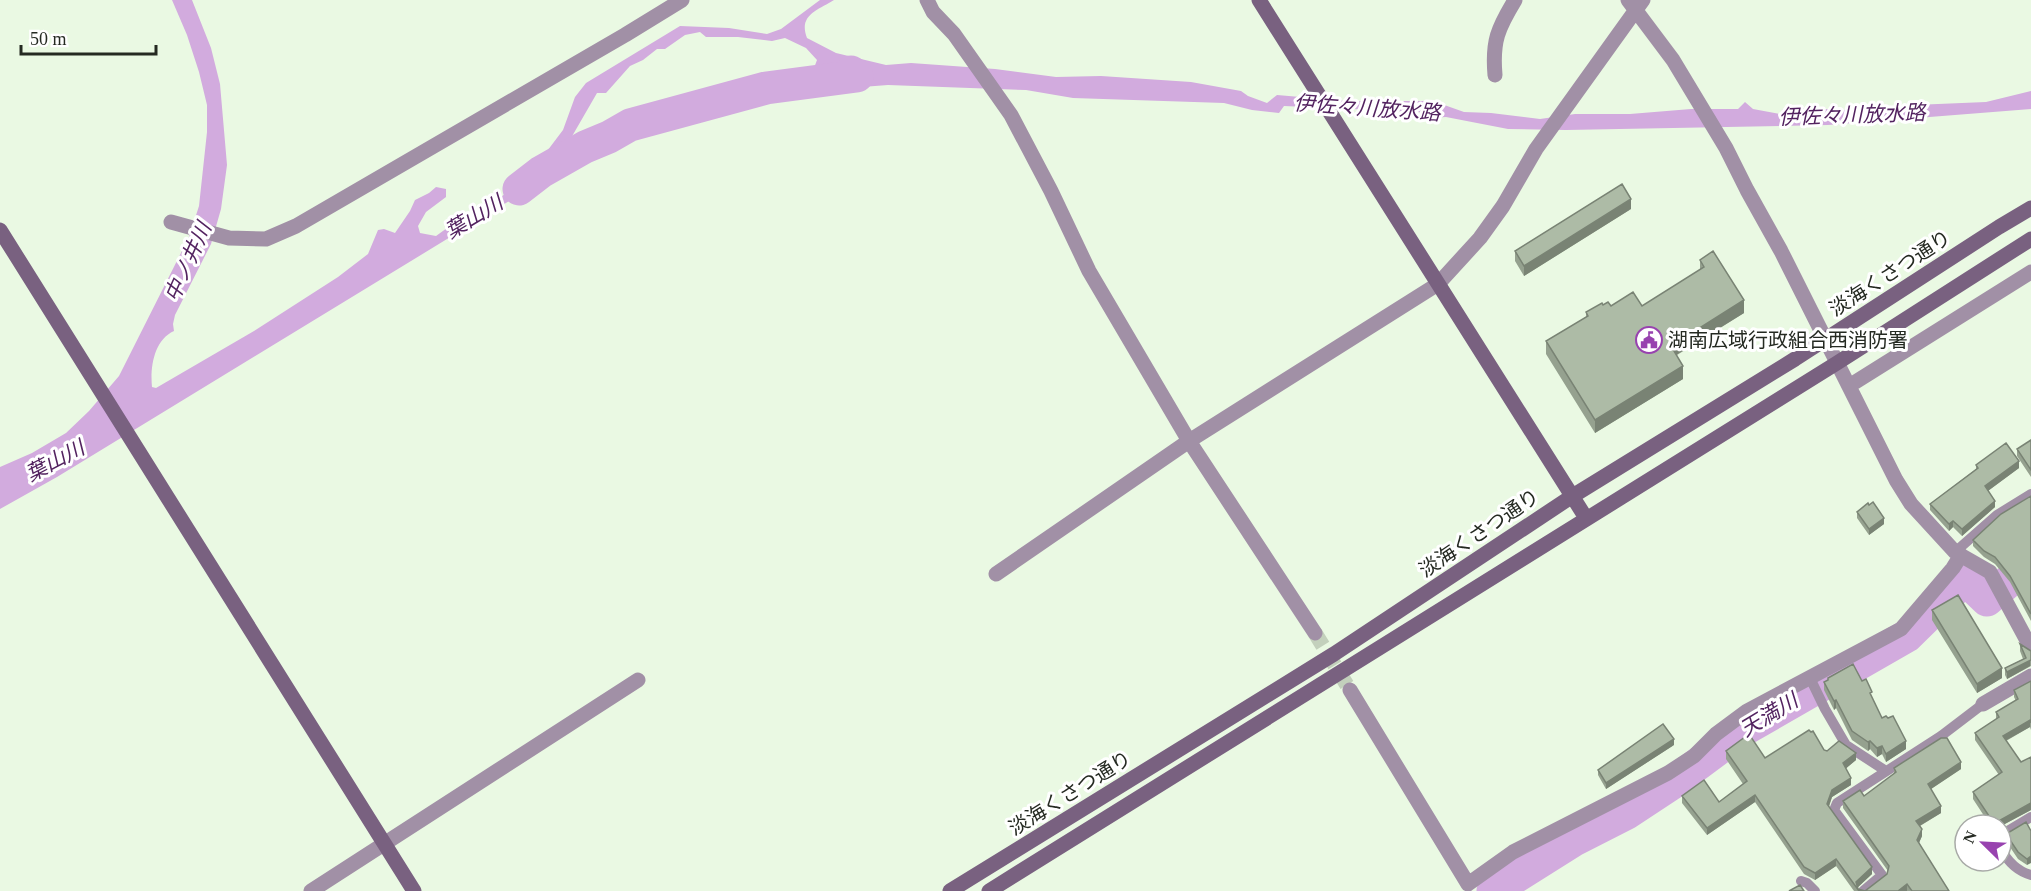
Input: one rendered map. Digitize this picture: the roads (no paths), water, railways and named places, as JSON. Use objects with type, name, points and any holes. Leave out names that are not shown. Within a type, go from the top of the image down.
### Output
[{"type":"street","points":[[171,222],[229,238],[266,239],[276,235],[296,226],[395,169],[682,0]]},
{"type":"street","points":[[927,0],[933,12],[958,40],[1011,116],[1051,191],[1089,271],[1189,441],[1315,633]]},
{"type":"street","points":[[1259,0],[1586,518]]},
{"type":"street","points":[[1495,75],[1493,60],[1498,28],[1515,0]]},
{"type":"street","points":[[996,574],[1189,441],[1438,284],[1480,238],[1503,206],[1536,149],[1635,3],[1726,148],[1781,251],[1896,480],[1911,504],[1958,554],[1990,572],[2029,637]]},
{"type":"street","name":"淡海くさつ通り","points":[[950,891],[1334,654],[1571,497],[1825,340],[2031,208]]},
{"type":"street","points":[[0,230],[414,891]]},
{"type":"street","name":"淡海くさつ通り","points":[[989,891],[1837,363],[2031,239]]},
{"type":"street","points":[[1850,386],[2031,272]]},
{"type":"street","points":[[1350,690],[1468,884],[1513,852],[1668,772],[1694,756],[1716,734],[1747,711],[1901,629],[1953,568],[1958,554]]},
{"type":"street","points":[[1983,704],[2031,676]]},
{"type":"street","points":[[311,891],[638,681]]},
{"type":"lane","points":[[1958,554],[1997,515],[2031,494]]},
{"type":"lane","points":[[1810,678],[1846,745],[1886,771]]},
{"type":"lane","points":[[1863,891],[1882,875],[1834,810],[1837,803],[1941,736],[1983,704]]},
{"type":"lane","points":[[2013,828],[2031,817]]},
{"type":"lane","points":[[2013,865],[2021,872],[2031,875]]},
{"type":"lane","points":[[1801,880],[1815,891]]},
{"type":"water","points":[[172,0],[192,0],[211,48],[220,84],[227,165],[221,209],[211,244],[175,315],[174,331],[162,341],[155,355],[152,387],[156,388],[254,331],[338,277],[368,254],[378,230],[384,229],[395,233],[415,200],[436,187],[446,189],[446,197],[426,212],[418,226],[420,233],[436,236],[454,223],[488,208],[532,171],[563,130],[575,97],[586,83],[680,26],[729,28],[767,34],[781,29],[820,0],[834,0],[816,10],[807,19],[805,30],[807,38],[836,53],[886,65],[911,63],[995,69],[1056,77],[1101,76],[1191,82],[1241,91],[1267,103],[1277,95],[1347,101],[1433,101],[1464,112],[1540,119],[1575,114],[1738,109],[1745,102],[1753,109],[1780,114],[1783,109],[1801,108],[1895,112],[1914,105],[1986,102],[2031,91],[2031,109],[1828,125],[1566,130],[1508,129],[1446,117],[1430,118],[1419,112],[1284,106],[1279,113],[1252,110],[1224,103],[1073,98],[1026,90],[888,85],[823,90],[814,68],[817,60],[806,48],[785,38],[772,41],[738,37],[706,37],[700,32],[685,35],[665,49],[657,49],[643,60],[630,66],[606,93],[597,93],[558,157],[556,169],[552,175],[57,477],[0,509],[0,467],[32,453],[66,433],[89,411],[119,376],[189,237],[199,206],[207,132],[207,105],[187,35]]},
{"type":"waterway","name":"葉山川","points":[[519,189],[541,172],[630,125],[766,88],[857,76],[851,72]]},
{"type":"waterway","name":"天満川","points":[[1493,891],[1574,840],[1627,813],[1671,784],[1745,729],[1907,636],[1965,579],[1987,600],[2031,562]]},
{"type":"tunnel","points":[[1315,633],[1350,690]]},
{"type":"place","name":"湖南広域行政組合西消防署","points":[[1649,340]]},
{"type":"water label","name":"伊佐々川放水路","points":[[1367,108]]},
{"type":"water label","name":"伊佐々川放水路","points":[[1852,115]]},
{"type":"water label","name":"中ノ井川","points":[[188,262]]}]
